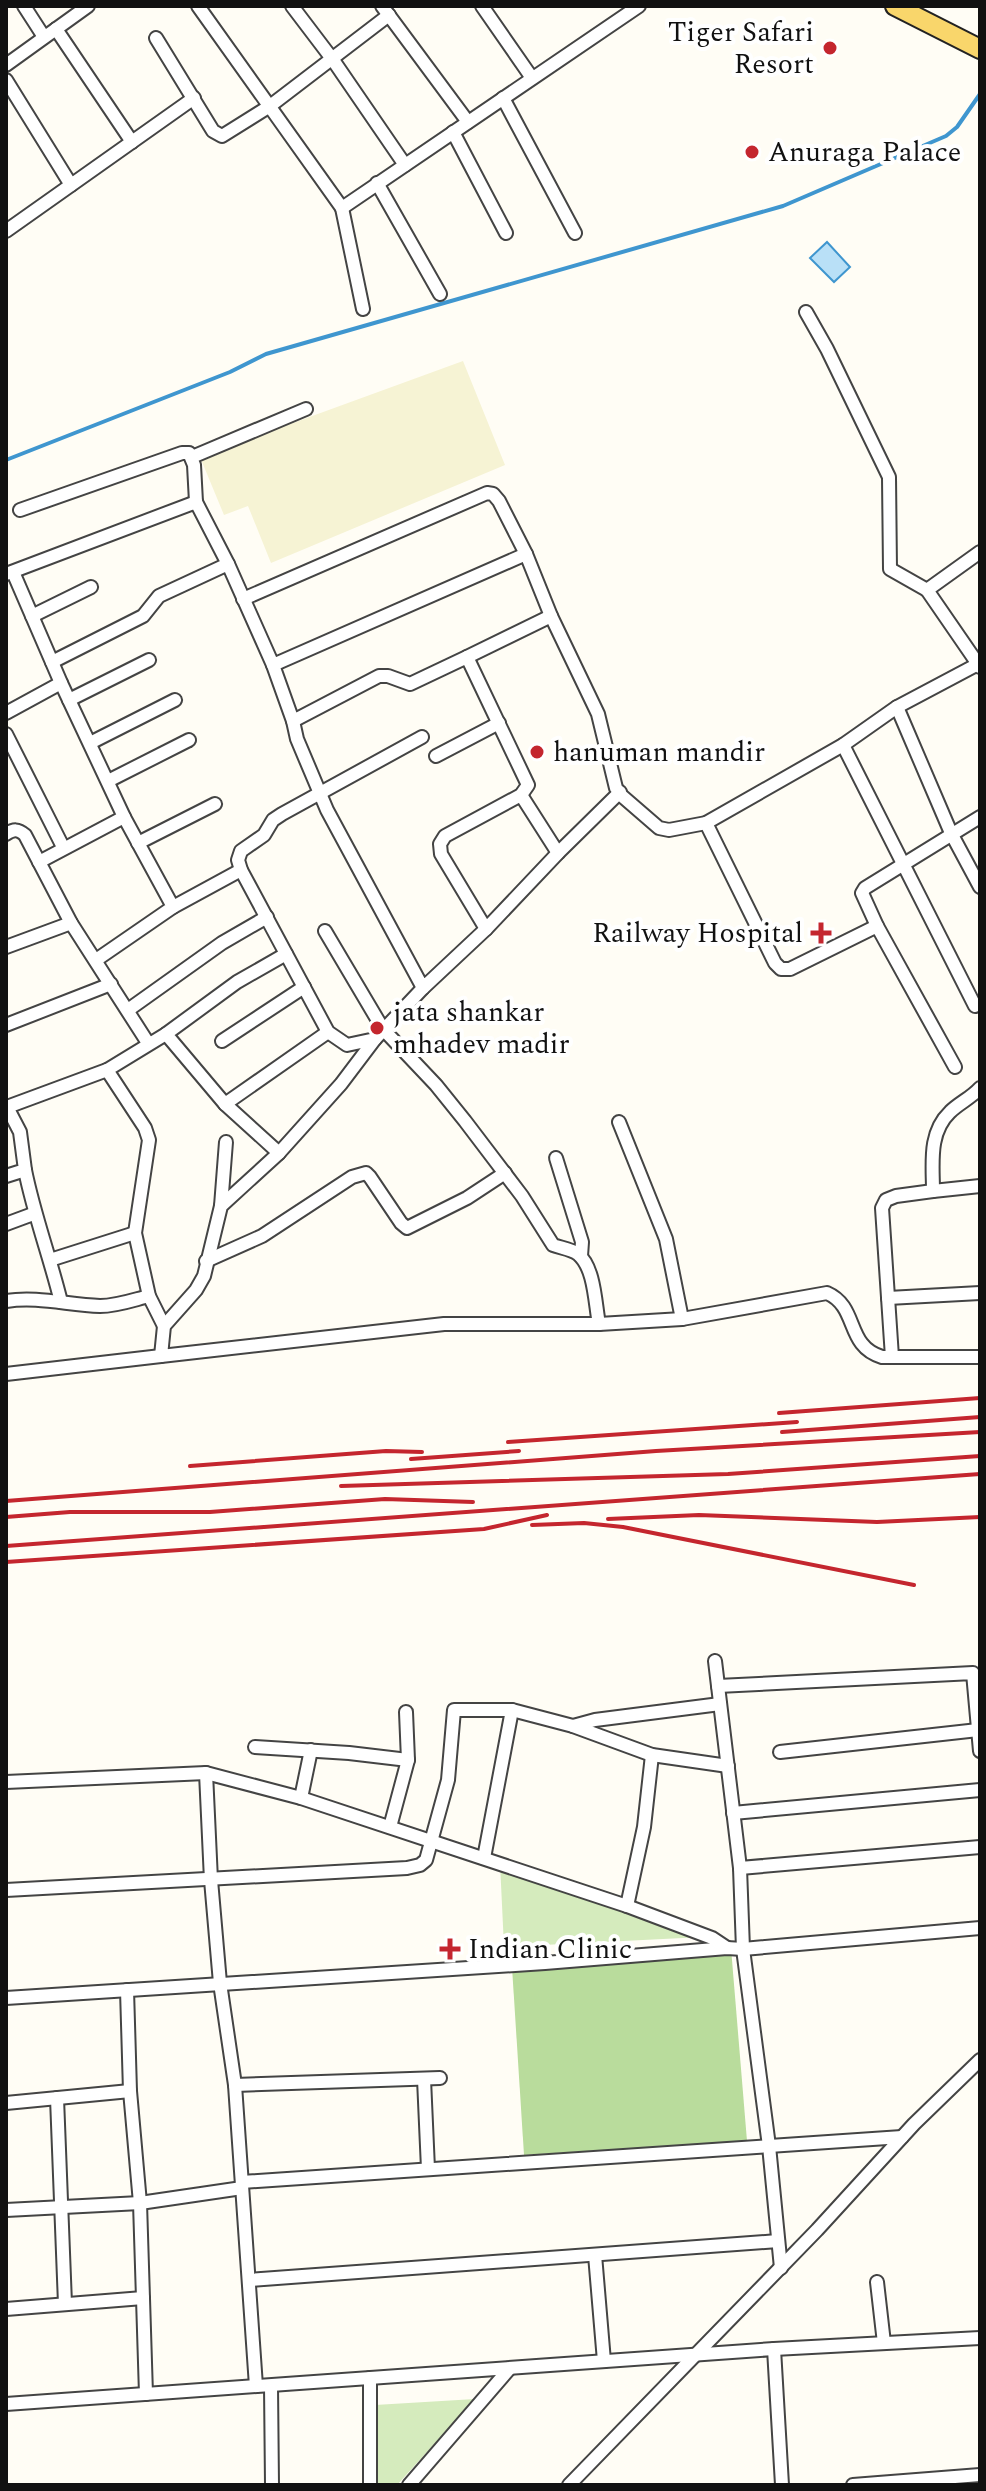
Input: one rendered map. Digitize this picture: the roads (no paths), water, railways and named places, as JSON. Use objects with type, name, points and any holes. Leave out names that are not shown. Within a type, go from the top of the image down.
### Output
[{"type":"main road","points":[[895,6],[978,48]]},
{"type":"street","points":[[24,6],[44,37]]},
{"type":"street","points":[[6,65],[88,6]]},
{"type":"street","points":[[198,6],[342,208],[363,309]]},
{"type":"street","points":[[292,6],[405,165]]},
{"type":"street","points":[[482,6],[532,78]]},
{"type":"street","points":[[342,208],[639,6]]},
{"type":"street","points":[[156,38],[213,131],[222,136],[333,60],[386,11],[468,122]]},
{"type":"street","points":[[56,29],[132,142]]},
{"type":"street","points":[[6,80],[71,185]]},
{"type":"street","points":[[8,224],[71,185],[194,98]]},
{"type":"street","points":[[503,98],[575,233]]},
{"type":"street","points":[[453,132],[506,233]]},
{"type":"street","points":[[377,183],[440,294]]},
{"type":"street","points":[[243,599],[487,493],[493,494],[526,554],[551,616],[598,714],[616,788],[659,828],[669,830],[706,823],[843,745],[897,707],[979,665],[927,590],[890,569],[889,477],[806,312]]},
{"type":"street","points":[[192,457],[306,409]]},
{"type":"street","points":[[20,510],[189,453],[192,457],[196,502],[228,564],[273,665],[297,739],[327,810],[423,988]]},
{"type":"street","points":[[173,907],[124,817],[32,616],[9,573],[196,502]]},
{"type":"street","points":[[927,590],[980,552]]},
{"type":"street","points":[[273,665],[526,554]]},
{"type":"street","points":[[52,662],[143,616],[159,596],[228,564]]},
{"type":"street","points":[[32,616],[91,587]]},
{"type":"street","points":[[293,721],[379,676],[410,684],[551,616]]},
{"type":"street","points":[[467,657],[528,785],[521,795],[445,836],[440,844],[441,854],[486,929]]},
{"type":"street","points":[[69,700],[149,660]]},
{"type":"street","points":[[6,713],[61,683]]},
{"type":"street","points":[[90,743],[175,700]]},
{"type":"street","points":[[897,707],[951,833],[980,887]]},
{"type":"street","points":[[436,756],[499,723]]},
{"type":"street","points":[[6,734],[63,847]]},
{"type":"street","points":[[379,1034],[347,1045],[328,1032],[238,860],[241,851],[264,835],[273,820],[422,737]]},
{"type":"street","points":[[108,781],[189,740]]},
{"type":"street","points":[[843,745],[975,1006]]},
{"type":"street","points":[[221,1206],[279,1153],[341,1084],[379,1034],[423,988],[486,929],[620,792]]},
{"type":"street","points":[[521,795],[558,853]]},
{"type":"street","points":[[138,843],[215,804]]},
{"type":"street","points":[[39,862],[124,817]]},
{"type":"street","points":[[955,1067],[862,893],[904,861],[980,817]]},
{"type":"street","points":[[706,823],[775,963],[781,969],[790,969],[877,926]]},
{"type":"street","points":[[6,834],[20,830],[25,835],[71,923],[148,1043]]},
{"type":"street","points":[[96,960],[173,907],[241,870]]},
{"type":"street","points":[[128,1010],[222,943],[267,917]]},
{"type":"street","points":[[6,947],[71,923]]},
{"type":"street","points":[[325,931],[379,1034],[436,1085],[505,1173],[553,1245],[581,1256]]},
{"type":"street","points":[[61,1302],[33,1214],[20,1132],[6,1107],[107,1070],[166,1034],[214,997],[286,954]]},
{"type":"street","points":[[6,1025],[111,984]]},
{"type":"street","points":[[222,1041],[304,987]]},
{"type":"street","points":[[225,1104],[328,1032]]},
{"type":"street","points":[[166,1034],[225,1104],[279,1153]]},
{"type":"street","points":[[107,1070],[145,1128],[149,1140],[135,1233],[149,1296],[164,1326],[161,1356]]},
{"type":"street","points":[[933,1191],[936,1132],[951,1111],[975,1100],[980,1088]]},
{"type":"street","points":[[619,1122],[666,1239],[682,1319]]},
{"type":"street","points":[[164,1326],[196,1290],[204,1276],[221,1206],[226,1142]]},
{"type":"street","points":[[556,1158],[582,1242],[581,1256],[589,1275],[599,1324]]},
{"type":"street","points":[[6,1176],[25,1170]]},
{"type":"street","points":[[206,1261],[262,1236],[352,1177],[366,1173],[407,1228],[467,1198],[505,1173]]},
{"type":"street","points":[[892,1357],[882,1208],[886,1200],[896,1196],[980,1186]]},
{"type":"street","points":[[6,1224],[33,1214]]},
{"type":"street","points":[[50,1260],[135,1233]]},
{"type":"street","points":[[6,1374],[444,1324],[599,1324],[682,1319],[827,1293],[840,1301],[861,1345],[869,1353],[892,1357],[980,1357]]},
{"type":"street","points":[[888,1298],[980,1293]]},
{"type":"street","points":[[6,1301],[39,1299],[100,1306],[149,1296]]},
{"type":"street","points":[[715,1661],[740,1868],[743,1949],[769,2146],[781,2268]]},
{"type":"street","points":[[718,1686],[973,1673],[980,1751]]},
{"type":"street","points":[[573,1726],[595,1720],[720,1704]]},
{"type":"street","points":[[6,1890],[420,1865],[426,1860],[448,1780],[454,1710],[512,1710],[573,1726],[652,1755],[728,1766]]},
{"type":"street","points":[[484,1858],[512,1710]]},
{"type":"street","points":[[390,1827],[408,1760],[406,1712]]},
{"type":"street","points":[[780,1752],[978,1730]]},
{"type":"street","points":[[255,1747],[408,1760]]},
{"type":"street","points":[[301,1798],[311,1750]]},
{"type":"street","points":[[627,1906],[644,1827],[652,1755]]},
{"type":"street","points":[[206,1773],[211,1880],[220,1983],[235,2085],[256,2386]]},
{"type":"street","points":[[6,1782],[206,1773],[301,1798],[627,1906],[712,1938],[727,1948]]},
{"type":"street","points":[[733,1813],[980,1790]]},
{"type":"street","points":[[740,1868],[980,1847]]},
{"type":"street","points":[[6,1998],[743,1949],[980,1928]]},
{"type":"street","points":[[127,1990],[130,2091],[140,2203],[146,2394]]},
{"type":"street","points":[[569,2485],[781,2268],[902,2137],[980,2060]]},
{"type":"street","points":[[235,2085],[440,2078]]},
{"type":"street","points":[[424,2079],[428,2169]]},
{"type":"street","points":[[6,2103],[130,2091]]},
{"type":"street","points":[[57,2098],[65,2304]]},
{"type":"street","points":[[6,2210],[140,2203],[242,2185],[428,2169],[902,2137]]},
{"type":"street","points":[[249,2280],[778,2241]]},
{"type":"street","points":[[595,2255],[604,2361]]},
{"type":"street","points":[[877,2282],[884,2343]]},
{"type":"street","points":[[6,2309],[143,2298]]},
{"type":"street","points":[[6,2404],[774,2349],[980,2338]]},
{"type":"street","points":[[774,2349],[782,2485]]},
{"type":"street","points":[[409,2485],[510,2368]]},
{"type":"street","points":[[370,2378],[370,2485]]},
{"type":"street","points":[[271,2386],[272,2485]]},
{"type":"street","points":[[856,2485],[978,2479]]},
{"type":"water","points":[[827,242],[850,267],[834,282],[810,258]]},
{"type":"waterway","points":[[6,460],[230,372],[266,354],[783,206],[946,136],[957,127],[980,94]]},
{"type":"railway","points":[[779,1413],[980,1398]]},
{"type":"railway","points":[[782,1432],[980,1417]]},
{"type":"railway","points":[[508,1442],[797,1422]]},
{"type":"railway","points":[[6,1501],[656,1451],[980,1432]]},
{"type":"railway","points":[[190,1466],[386,1451],[422,1452]]},
{"type":"railway","points":[[411,1459],[519,1451]]},
{"type":"railway","points":[[341,1486],[728,1474],[980,1456]]},
{"type":"railway","points":[[6,1546],[980,1474]]},
{"type":"railway","points":[[6,1517],[70,1512],[210,1512],[385,1499],[473,1502]]},
{"type":"railway","points":[[6,1562],[484,1529],[547,1515]]},
{"type":"railway","points":[[608,1519],[699,1515],[877,1522],[980,1517]]},
{"type":"railway","points":[[532,1525],[584,1523],[623,1527],[914,1585]]},
{"type":"place","name":"Tiger Safari Resort","points":[[830,48]]},
{"type":"place","name":"Anuraga Palace","points":[[752,152]]},
{"type":"place","name":"hanuman mandir","points":[[537,752]]},
{"type":"place","name":"Railway Hospital","points":[[821,933]]},
{"type":"place","name":"jata shankar mhadev madir","points":[[377,1028]]},
{"type":"place","name":"Indian Clinic","points":[[450,1949]]}]
